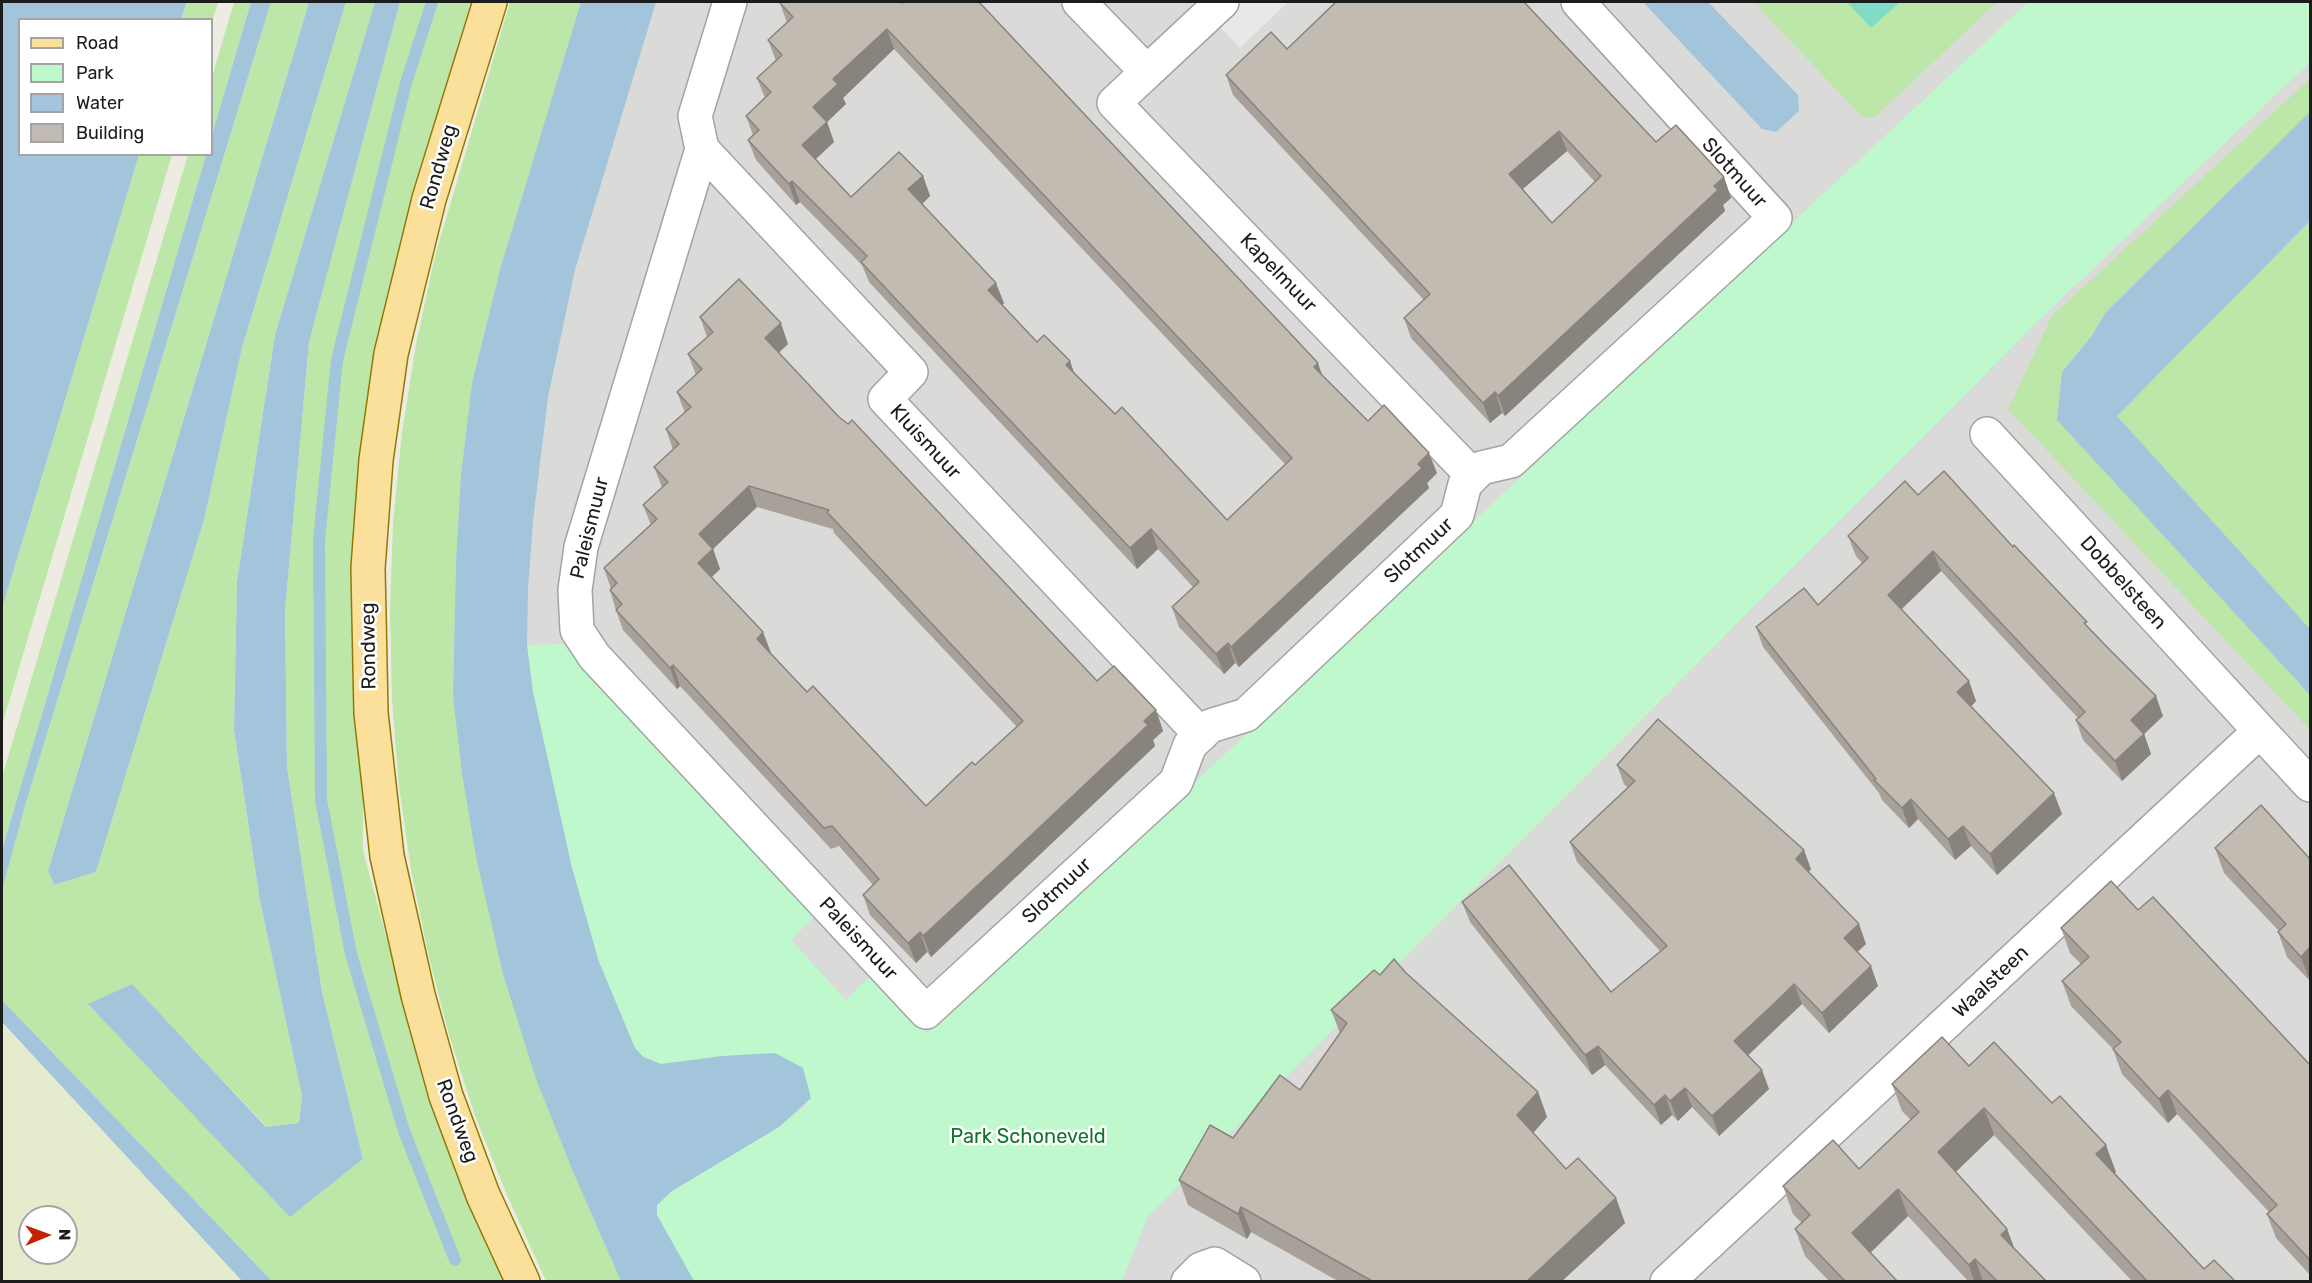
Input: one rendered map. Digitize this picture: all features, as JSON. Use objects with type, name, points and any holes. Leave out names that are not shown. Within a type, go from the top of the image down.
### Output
[{"type":"main road","name":"Rondweg","points":[[490,2],[429,199],[391,354],[376,460],[368,568],[370,702],[387,856],[418,995],[446,1096],[483,1195],[523,1281]]},
{"type":"street","name":"Paleismuur","points":[[730,2],[695,116],[702,149],[581,547],[575,590],[577,630],[594,656],[926,1012]]},
{"type":"street","points":[[1079,2],[1147,72]]},
{"type":"street","name":"Kapelmuur","points":[[1221,2],[1114,104],[1473,476]]},
{"type":"street","name":"Slotmuur","points":[[926,1012],[1176,782],[1190,745],[1210,726],[1246,714],[1441,531],[1457,515],[1465,484],[1480,468],[1511,461],[1775,218],[1578,2]]},
{"type":"street","name":"Kluismuur","points":[[702,149],[910,372],[885,399],[1201,735]]},
{"type":"street","name":"Dobbelsteen","points":[[1987,434],[2260,731]]},
{"type":"street","points":[[2260,731],[2310,785]]},
{"type":"street","name":"Waalsteen","points":[[1667,1281],[2260,731]]},
{"type":"street","points":[[1188,1281],[1201,1269],[1215,1264],[1244,1281]]},
{"type":"shaded area","points":[[532,2],[2310,2],[2310,1281],[560,1281],[405,748]]},
{"type":"shaded area","points":[[1196,2],[1288,2],[1240,48]]},
{"type":"shaded area","points":[[1847,2],[1900,2],[1871,28]]},
{"type":"green space","points":[[187,2],[218,2],[213,19],[182,18]]},
{"type":"green space","points":[[234,2],[251,2],[213,132],[213,74]]},
{"type":"green space","points":[[271,2],[309,2],[48,871],[54,885],[96,872],[204,520],[242,348],[346,2],[375,2],[275,335],[237,581],[234,730],[260,901],[302,1096],[299,1123],[267,1127],[132,985],[290,1216],[363,1159],[322,992],[287,767],[285,611],[309,342],[400,2],[471,2],[441,101],[383,338],[363,707],[363,850],[397,978],[507,1281],[272,1281],[2,1000],[2,891],[25,806]]},
{"type":"green space","points":[[510,2],[581,2],[501,266],[472,383],[461,475],[456,563],[453,696],[621,1281],[546,1281],[507,1195],[475,1116],[449,1035],[428,953],[411,870],[399,786],[392,701],[390,611],[393,522],[402,433],[416,344],[435,256]]},
{"type":"green space","points":[[1754,2],[1847,2],[1871,27],[1900,2],[1997,2],[1876,116],[1870,118],[1862,117]]},
{"type":"green space","name":"Park Schoneveld","points":[[2028,2],[2310,2],[2310,62],[2036,323],[1148,1216],[1122,1281],[694,1281],[657,1215],[657,1205],[672,1191],[779,1127],[807,1104],[749,1054],[661,1064],[643,1056],[635,1048],[599,962],[572,868],[533,692],[527,645],[563,644],[816,915],[791,940],[846,1000],[870,976],[927,1033]]},
{"type":"green space","points":[[2310,79],[2310,112],[2106,312],[2091,337],[2062,372],[2057,420],[2310,695],[2310,730],[2008,409],[2052,316]]},
{"type":"green space","points":[[139,156],[172,156],[2,725],[2,609]]},
{"type":"green space","points":[[188,156],[206,156],[2,850],[2,777]]},
{"type":"green space","points":[[2310,221],[2310,629],[2117,416]]},
{"type":"green space","points":[[2,1022],[242,1281],[2,1281]]},
{"type":"water","points":[[2,2],[187,2],[181,18],[18,18],[18,156],[139,156],[2,609]]},
{"type":"water","points":[[251,2],[271,2],[25,806],[2,891],[2,850],[206,156],[213,156],[213,132]]},
{"type":"water","points":[[309,2],[346,2],[242,348],[204,520],[96,872],[54,885],[48,871]]},
{"type":"water","points":[[375,2],[400,2],[309,342],[285,611],[287,767],[322,992],[363,1159],[290,1217],[88,1004],[132,984],[266,1127],[299,1123],[302,1096],[260,901],[234,730],[237,581],[275,335]]},
{"type":"water","points":[[581,2],[656,2],[575,270],[548,397],[533,521],[528,589],[527,645],[533,692],[572,868],[599,962],[635,1048],[643,1057],[661,1064],[722,1056],[775,1053],[803,1068],[811,1098],[779,1127],[672,1191],[657,1205],[657,1215],[694,1281],[621,1281],[574,1174],[536,1079],[503,974],[476,857],[462,773],[453,696],[456,563],[461,475],[472,383],[501,266]]},
{"type":"water","points":[[1643,2],[1708,2],[1798,95],[1799,111],[1776,132],[1762,129]]},
{"type":"water","points":[[2310,112],[2310,221],[2117,416],[2310,629],[2310,695],[2057,420],[2062,372],[2091,337],[2106,312]]},
{"type":"water","points":[[2,1000],[272,1281],[242,1281],[2,1022]]},
{"type":"building","points":[[979,2],[1318,363],[1314,367],[1368,421],[1384,405],[1429,453],[1418,464],[1422,468],[1231,647],[1228,643],[1216,654],[1172,607],[1199,582],[1151,529],[1130,548],[861,262],[867,256],[792,181],[789,184],[748,140],[759,130],[746,116],[771,92],[757,78],[782,55],[768,40],[793,17],[780,3]],"holes":[[[887,29],[1292,458],[1227,520],[1122,407],[1115,414],[1066,365],[1070,361],[1044,335],[1037,342],[988,290],[996,283],[908,189],[923,176],[899,152],[851,197],[802,145],[827,122],[813,107],[838,84],[833,79]]]},
{"type":"building","points":[[1336,2],[1524,2],[1656,142],[1676,125],[1724,177],[1714,186],[1718,190],[1498,396],[1495,392],[1483,403],[1404,318],[1430,294],[1226,75],[1271,32],[1287,49]],"holes":[[[1559,131],[1601,176],[1552,223],[1509,174]]]},
{"type":"building","points":[[739,279],[781,323],[765,338],[839,417],[848,424],[852,420],[1097,681],[1114,666],[1156,710],[1144,721],[1148,725],[1006,859],[923,936],[920,932],[908,943],[863,895],[879,879],[832,826],[824,828],[673,665],[670,668],[616,610],[622,604],[610,590],[617,583],[604,568],[657,519],[643,505],[668,482],[654,467],[679,444],[666,429],[691,407],[677,392],[702,369],[688,354],[713,332],[700,317]],"holes":[[[749,486],[829,510],[827,512],[1023,721],[975,765],[972,762],[926,806],[813,686],[807,692],[757,639],[763,632],[698,563],[713,549],[699,534]]]},
{"type":"building","points":[[1944,471],[2013,547],[2014,545],[2087,622],[2084,623],[2156,696],[2131,720],[2144,734],[2115,761],[2076,720],[2085,712],[1933,551],[1888,595],[1969,681],[1957,692],[2054,793],[1990,854],[1963,826],[1948,839],[1911,799],[1902,808],[1874,780],[1876,779],[1756,627],[1804,588],[1818,605],[1868,558],[1848,536],[1905,481],[1918,495]]},
{"type":"building","points":[[1658,719],[1804,850],[1796,859],[1859,924],[1844,938],[1871,966],[1822,1013],[1794,984],[1734,1041],[1762,1070],[1712,1116],[1685,1088],[1670,1101],[1665,1095],[1654,1105],[1598,1046],[1585,1055],[1462,902],[1509,865],[1611,992],[1667,946],[1570,842],[1635,781],[1617,765]]},
{"type":"building","points":[[2261,805],[2310,859],[2310,947],[2301,957],[2278,932],[2286,924],[2215,848]]},
{"type":"building","points":[[2111,881],[2138,910],[2153,897],[2310,1065],[2310,1260],[2267,1214],[2277,1205],[2168,1090],[2159,1099],[2113,1049],[2121,1042],[2062,981],[2089,957],[2061,928]]},
{"type":"building","points":[[1394,959],[1405,972],[1538,1092],[1517,1115],[1566,1169],[1578,1158],[1616,1198],[1527,1281],[1372,1281],[1241,1207],[1238,1214],[1179,1180],[1210,1125],[1233,1138],[1280,1075],[1300,1090],[1347,1023],[1331,1010],[1374,970],[1380,975]]},
{"type":"building","points":[[1942,1037],[1969,1066],[1994,1042],[2052,1103],[2060,1096],[2106,1145],[2096,1154],[2204,1269],[2214,1260],[2235,1281],[2147,1281],[1984,1108],[1938,1152],[2007,1229],[2001,1235],[2046,1281],[1997,1281],[1975,1259],[1969,1265],[1898,1189],[1852,1233],[1897,1281],[1845,1281],[1795,1229],[1810,1215],[1783,1186],[1833,1140],[1859,1169],[1919,1112],[1892,1084]]},
{"type":"waterway","points":[[432,2],[406,83],[337,360],[319,540],[321,800],[351,954],[404,1131],[455,1260]]}]
